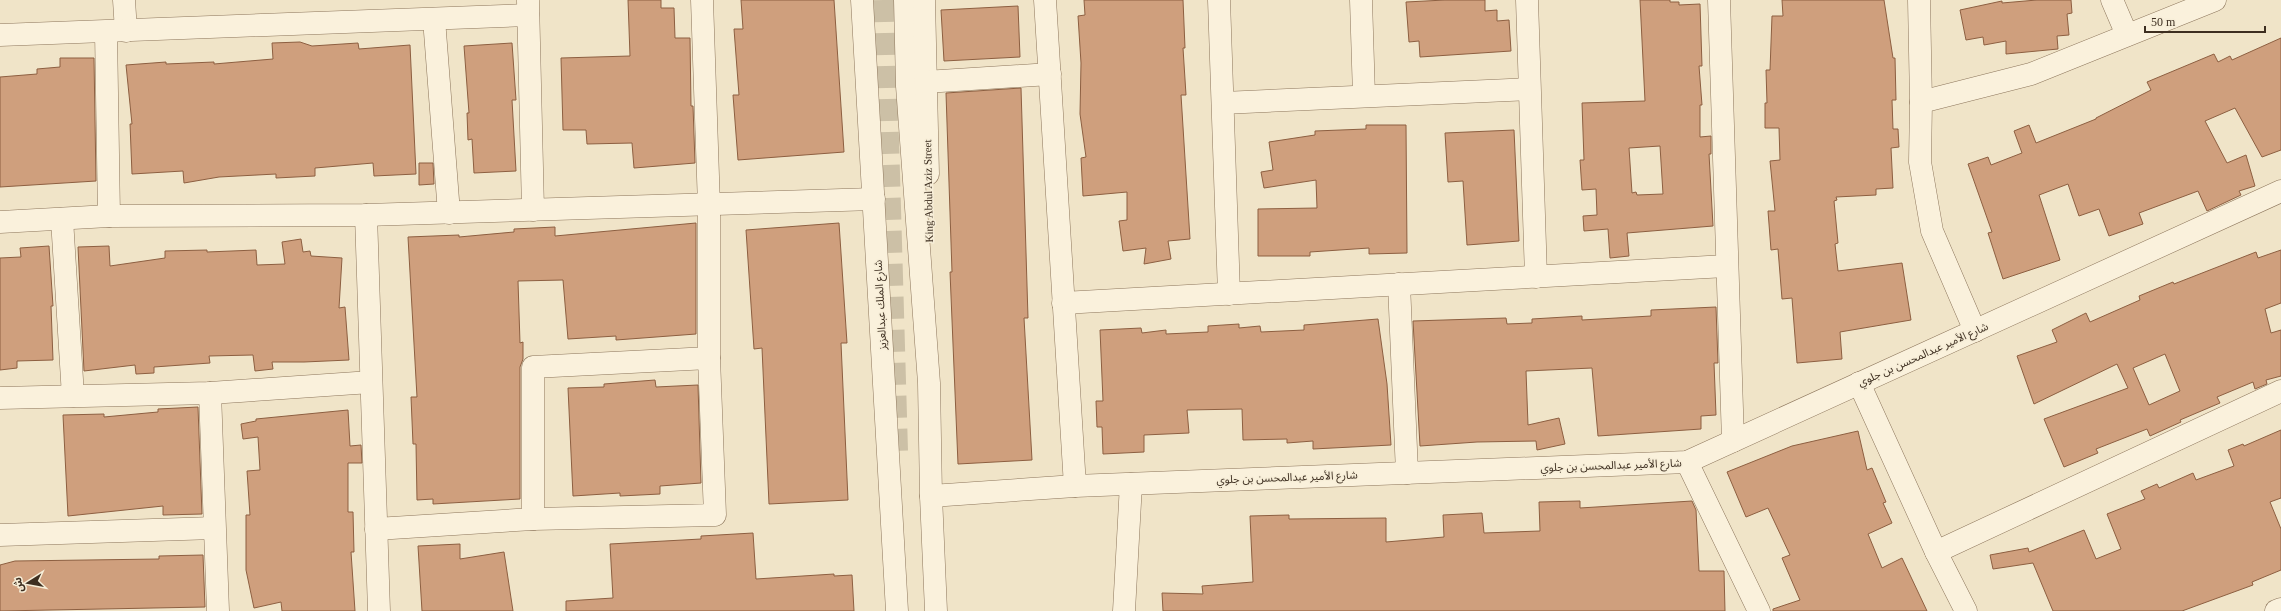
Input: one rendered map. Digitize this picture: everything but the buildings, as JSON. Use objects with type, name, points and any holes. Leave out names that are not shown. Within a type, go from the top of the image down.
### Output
[{"type":"street","points":[[109,216],[116,31],[124,0]]},
{"type":"street","points":[[376,529],[533,519],[715,515],[709,358],[709,206],[702,0]]},
{"type":"street","name":"شارع الملك عبدالعزيز","points":[[862,0],[897,611]]},
{"type":"street","points":[[905,0],[907,86],[929,383],[930,496],[936,611]]},
{"type":"street","name":"King Abdul Aziz Street","points":[[924,0],[930,276],[929,383]]},
{"type":"street","points":[[1045,0],[1075,486]]},
{"type":"street","points":[[1219,0],[1229,294]]},
{"type":"street","points":[[1361,0],[1364,96]]},
{"type":"street","points":[[1527,0],[1536,277]]},
{"type":"street","points":[[1719,0],[1726,266],[1733,441]]},
{"type":"street","points":[[1919,0],[1921,102],[1920,162],[1932,230],[1975,331]]},
{"type":"street","points":[[2112,0],[2127,36]]},
{"type":"street","points":[[1921,102],[2031,74],[2216,0]]},
{"type":"street","points":[[0,35],[434,19],[528,8],[533,210]]},
{"type":"street","points":[[434,19],[449,213]]},
{"type":"street","points":[[925,82],[1050,74]]},
{"type":"street","points":[[1223,103],[1529,88]]},
{"type":"street","name":"شارع الأمير عبدالمحسن بن جلوي","points":[[930,496],[1075,486],[1687,462],[2281,191]]},
{"type":"street","points":[[0,222],[109,216],[366,215],[709,206],[874,199]]},
{"type":"street","points":[[366,215],[379,611]]},
{"type":"street","points":[[62,219],[73,396]]},
{"type":"street","points":[[1063,303],[1726,266]]},
{"type":"street","points":[[1399,284],[1407,473]]},
{"type":"street","points":[[533,519],[533,367],[709,358]]},
{"type":"street","points":[[0,398],[210,393],[372,382]]},
{"type":"street","points":[[1859,383],[1936,552],[1966,611]]},
{"type":"street","points":[[1936,552],[2281,391]]},
{"type":"street","points":[[210,393],[218,611]]},
{"type":"street","points":[[1687,462],[1759,611]]},
{"type":"street","points":[[1124,611],[1131,484]]},
{"type":"street","points":[[0,535],[214,528]]},
{"type":"street","points":[[2276,611],[2281,609]]},
{"type":"tunnel","points":[[884,0],[897,451]]}]
